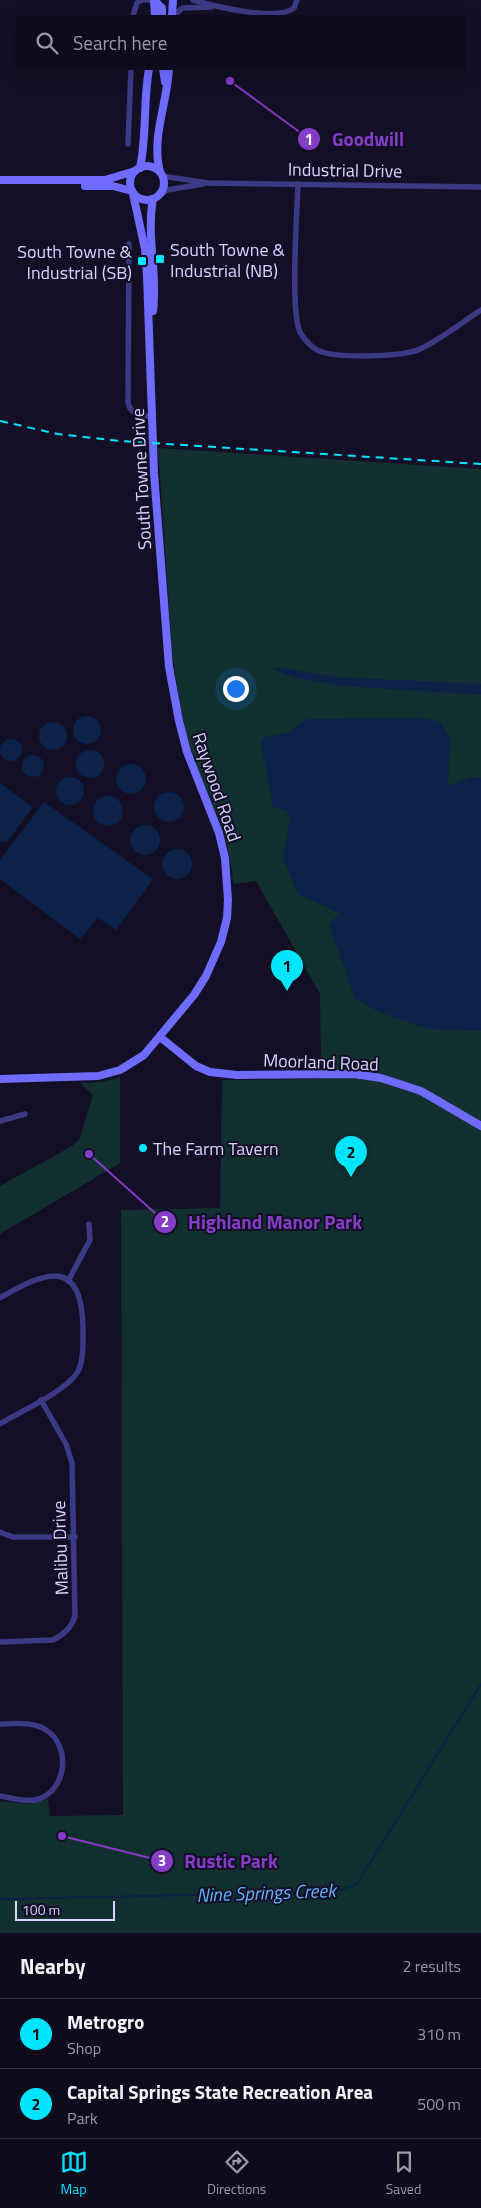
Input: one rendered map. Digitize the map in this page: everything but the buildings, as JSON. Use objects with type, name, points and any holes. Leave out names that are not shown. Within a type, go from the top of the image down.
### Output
[{"type":"street","points":[[133,15],[134,8],[142,0],[154,0],[162,8],[162,15]]},
{"type":"street","points":[[154,0],[155,15]]},
{"type":"street","points":[[172,0],[173,15]]},
{"type":"street","points":[[193,0],[218,7]]},
{"type":"street","points":[[174,15],[179,10],[186,8],[218,7],[282,14],[294,8],[297,0]]},
{"type":"street","points":[[128,144],[131,70]]},
{"type":"street","points":[[132,192],[130,178],[138,169],[145,142],[144,119],[148,70]]},
{"type":"street","points":[[163,70],[166,94]]},
{"type":"street","points":[[67,180],[80,186],[113,186],[132,192],[144,200],[155,198],[164,185],[156,147],[169,70]]},
{"type":"street","points":[[0,180],[105,180],[138,169],[151,167],[161,174]]},
{"type":"street","name":"Industrial Drive","points":[[161,174],[208,183],[481,187]]},
{"type":"street","name":"Industrial Drive","points":[[155,198],[167,190],[208,183]]},
{"type":"street","points":[[298,184],[296,307],[300,331],[310,345],[322,352],[344,355],[406,354],[420,349],[481,310]]},
{"type":"street","name":"South Towne Drive","points":[[132,192],[145,249],[151,329],[152,417],[166,627]]},
{"type":"street","name":"South Towne Drive","points":[[151,329],[156,282],[150,215],[155,198]]},
{"type":"street","points":[[129,244],[128,402],[131,410],[135,413],[152,417]]},
{"type":"street","name":"Raywood Road","points":[[0,1079],[98,1076],[120,1070],[144,1055],[194,995],[206,976],[221,942],[228,900],[228,875],[219,832],[187,752],[178,721],[169,667],[166,627]]},
{"type":"street","name":"Moorland Road","points":[[160,1037],[196,1066],[215,1073],[237,1075],[354,1074],[390,1080],[421,1091],[481,1126]]},
{"type":"street","points":[[0,1121],[24,1114]]},
{"type":"street","points":[[68,1281],[90,1240],[89,1224]]},
{"type":"street","points":[[0,1298],[30,1281],[47,1275],[68,1281],[76,1287],[83,1305],[80,1367],[75,1376],[42,1400],[0,1424]]},
{"type":"street","name":"Malibu Drive","points":[[0,1642],[46,1641],[60,1636],[72,1623],[76,1608],[72,1463],[66,1444],[42,1400]]},
{"type":"street","points":[[0,1532],[13,1537],[75,1537]]},
{"type":"street","points":[[0,1724],[34,1725],[46,1730],[59,1745],[64,1762],[62,1772],[56,1784],[42,1797],[28,1800],[0,1796]]},
{"type":"green space","points":[[158,448],[481,469],[481,1933],[0,1933],[0,1801],[28,1804],[48,1799],[50,1816],[123,1815],[121,1210],[220,1208],[222,1080],[321,1079],[320,994],[256,881],[233,884],[228,848],[190,747],[179,698],[172,649]]},
{"type":"green space","points":[[120,1077],[120,1163],[0,1234],[0,1186],[72,1146],[79,1140],[93,1095],[80,1083],[101,1082]]},
{"type":"water","points":[[276,667],[335,677],[481,684],[481,695],[342,686],[295,678],[274,669]]},
{"type":"water","points":[[87,716],[97,720],[101,730],[97,740],[87,744],[77,740],[73,730],[77,720]]},
{"type":"water","points":[[424,718],[441,722],[450,739],[448,786],[471,777],[481,778],[481,1031],[428,1029],[379,1012],[355,998],[329,925],[339,913],[298,894],[283,858],[290,819],[286,810],[273,807],[261,744],[264,737],[288,733],[307,719]]},
{"type":"water","points":[[53,722],[63,726],[67,736],[63,746],[53,750],[43,746],[39,736],[43,726]]},
{"type":"water","points":[[7,739],[15,739],[22,746],[22,754],[15,761],[7,761],[0,754],[0,746]]},
{"type":"water","points":[[90,750],[100,754],[104,764],[100,774],[90,778],[80,774],[76,764],[80,754]]},
{"type":"water","points":[[29,755],[37,755],[44,762],[44,770],[37,777],[29,777],[22,770],[22,762]]},
{"type":"water","points":[[131,764],[142,768],[146,779],[142,790],[131,794],[120,790],[116,779],[120,768]]},
{"type":"water","points":[[70,777],[80,781],[84,791],[80,801],[70,805],[60,801],[56,791],[60,781]]},
{"type":"water","points":[[0,783],[33,807],[7,842],[0,841]]},
{"type":"water","points":[[169,792],[180,796],[184,807],[180,818],[169,822],[158,818],[154,807],[158,796]]},
{"type":"water","points":[[108,796],[119,800],[123,811],[119,822],[108,826],[97,822],[93,811],[97,800]]},
{"type":"water","points":[[44,802],[153,879],[116,930],[98,918],[80,939],[0,879],[0,860]]},
{"type":"water","points":[[145,825],[156,829],[160,840],[156,851],[145,855],[134,851],[130,840],[134,829]]},
{"type":"water","points":[[177,849],[188,853],[192,864],[188,875],[177,879],[166,875],[162,864],[166,853]]},
{"type":"waterway","name":"Nine Springs Creek","points":[[0,1899],[336,1892],[357,1884],[481,1684]]},
{"type":"railway","points":[[0,421],[58,434],[120,441],[481,464]]},
{"type":"place","name":"Goodwill","points":[[230,81]]},
{"type":"place","name":"South Towne & Industrial (NB)","points":[[160,259]]},
{"type":"place","name":"South Towne & Industrial (SB)","points":[[142,261]]},
{"type":"place","name":"Metrogro","points":[[287,991]]},
{"type":"place","name":"The Farm Tavern","points":[[143,1148]]},
{"type":"place","name":"Highland Manor Park","points":[[89,1154]]},
{"type":"place","name":"Capital Springs State Recreation Area","points":[[351,1177]]},
{"type":"place","name":"Rustic Park","points":[[62,1836]]}]
